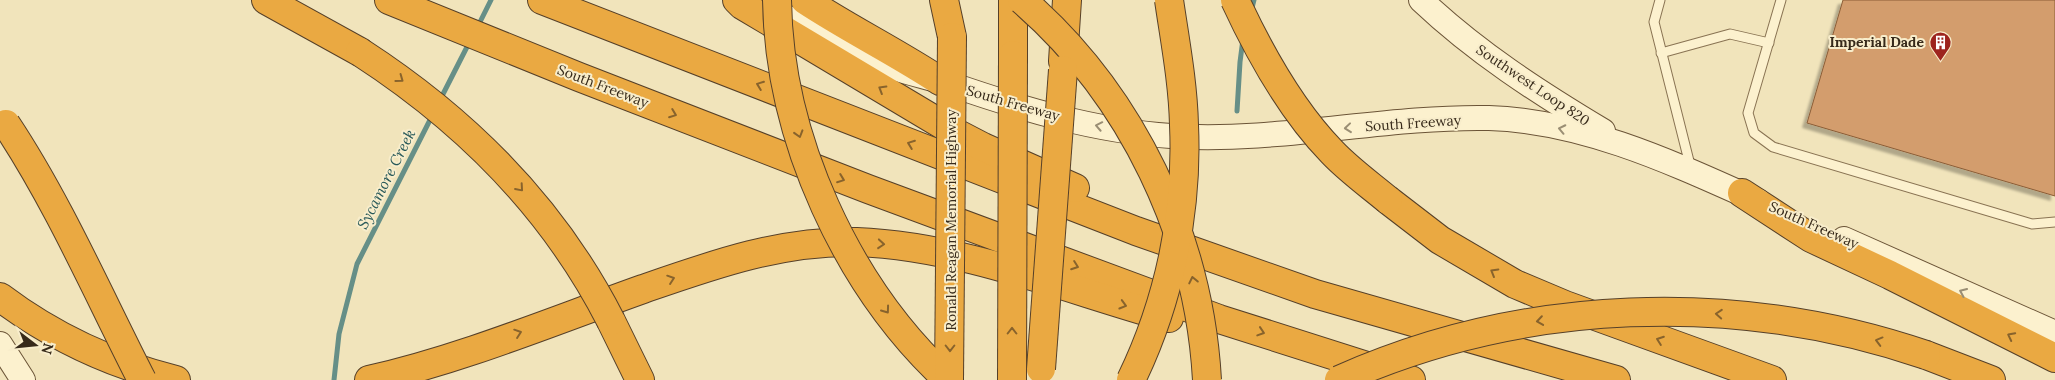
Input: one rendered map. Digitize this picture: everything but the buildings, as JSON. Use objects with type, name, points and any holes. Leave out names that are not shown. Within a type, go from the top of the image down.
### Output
[{"type":"highway","points":[[266,0],[360,52],[411,86],[488,153],[523,191],[586,275],[622,340],[640,380]]},
{"type":"highway","name":"South Freeway","points":[[390,0],[578,77],[868,189],[1219,319],[1411,380]]},
{"type":"highway","points":[[542,0],[1136,231],[1315,294],[1616,380]]},
{"type":"highway","points":[[737,0],[742,5],[958,134],[1111,204],[1136,231]]},
{"type":"highway","points":[[777,0],[781,50],[794,117],[814,179],[836,232],[900,328],[921,353],[949,380]]},
{"type":"highway","points":[[805,0],[873,42],[908,60],[940,81]]},
{"type":"highway","points":[[944,0],[952,36]]},
{"type":"highway","name":"Ronald Reagan Memorial Highway","points":[[949,380],[952,0]]},
{"type":"highway","points":[[1012,380],[1013,0]]},
{"type":"highway","points":[[1022,0],[1050,26],[1087,69],[1131,131],[1156,175],[1183,244],[1190,269],[1205,348],[1207,380]]},
{"type":"highway","points":[[1040,380],[1067,0]]},
{"type":"highway","points":[[1131,380],[1151,333],[1164,292],[1176,239],[1182,193],[1185,148],[1184,114],[1169,0]]},
{"type":"highway","points":[[1235,0],[1256,46],[1291,102],[1332,152],[1388,200],[1440,240],[1515,284],[1566,305],[1772,380]]},
{"type":"highway","points":[[3,119],[19,143],[55,209],[142,380]]},
{"type":"highway","points":[[1742,193],[1811,238],[1890,275],[2055,358]]},
{"type":"highway","points":[[369,380],[416,368],[712,265],[758,252],[829,243],[858,242],[933,251],[989,264],[1174,320],[1219,319]]},
{"type":"highway","points":[[0,298],[45,328],[76,345],[131,367],[176,380]]},
{"type":"highway","points":[[1339,380],[1418,350],[1515,325],[1608,313],[1684,312],[1785,320],[1855,334],[1926,355],[1991,380]]},
{"type":"main road","name":"South Freeway","points":[[755,0],[895,68],[1043,114],[1144,134],[1225,138],[1425,120],[1491,118],[1546,126],[1626,145],[1742,193],[2055,333]]},
{"type":"main road","name":"Southwest Loop 820","points":[[1421,0],[1492,60],[1548,98],[1626,145]]},
{"type":"main road","points":[[0,344],[23,380]]},
{"type":"lane","points":[[1660,0],[1654,22],[1692,172]]},
{"type":"lane","points":[[1781,0],[1748,114],[1754,133],[1774,147],[2032,224],[2055,222]]},
{"type":"lane","points":[[1662,53],[1730,34],[1768,43]]},
{"type":"waterway","name":"Sycamore Creek","points":[[478,26],[491,0]]},
{"type":"waterway","points":[[1251,12],[1254,0]]},
{"type":"waterway","points":[[1237,111],[1243,39]]},
{"type":"waterway","name":"Sycamore Creek","points":[[440,100],[470,41]]},
{"type":"waterway","name":"Sycamore Creek","points":[[334,380],[339,334],[357,264],[432,116]]},
{"type":"place","name":"Imperial Dade","points":[[1940,61]]}]
